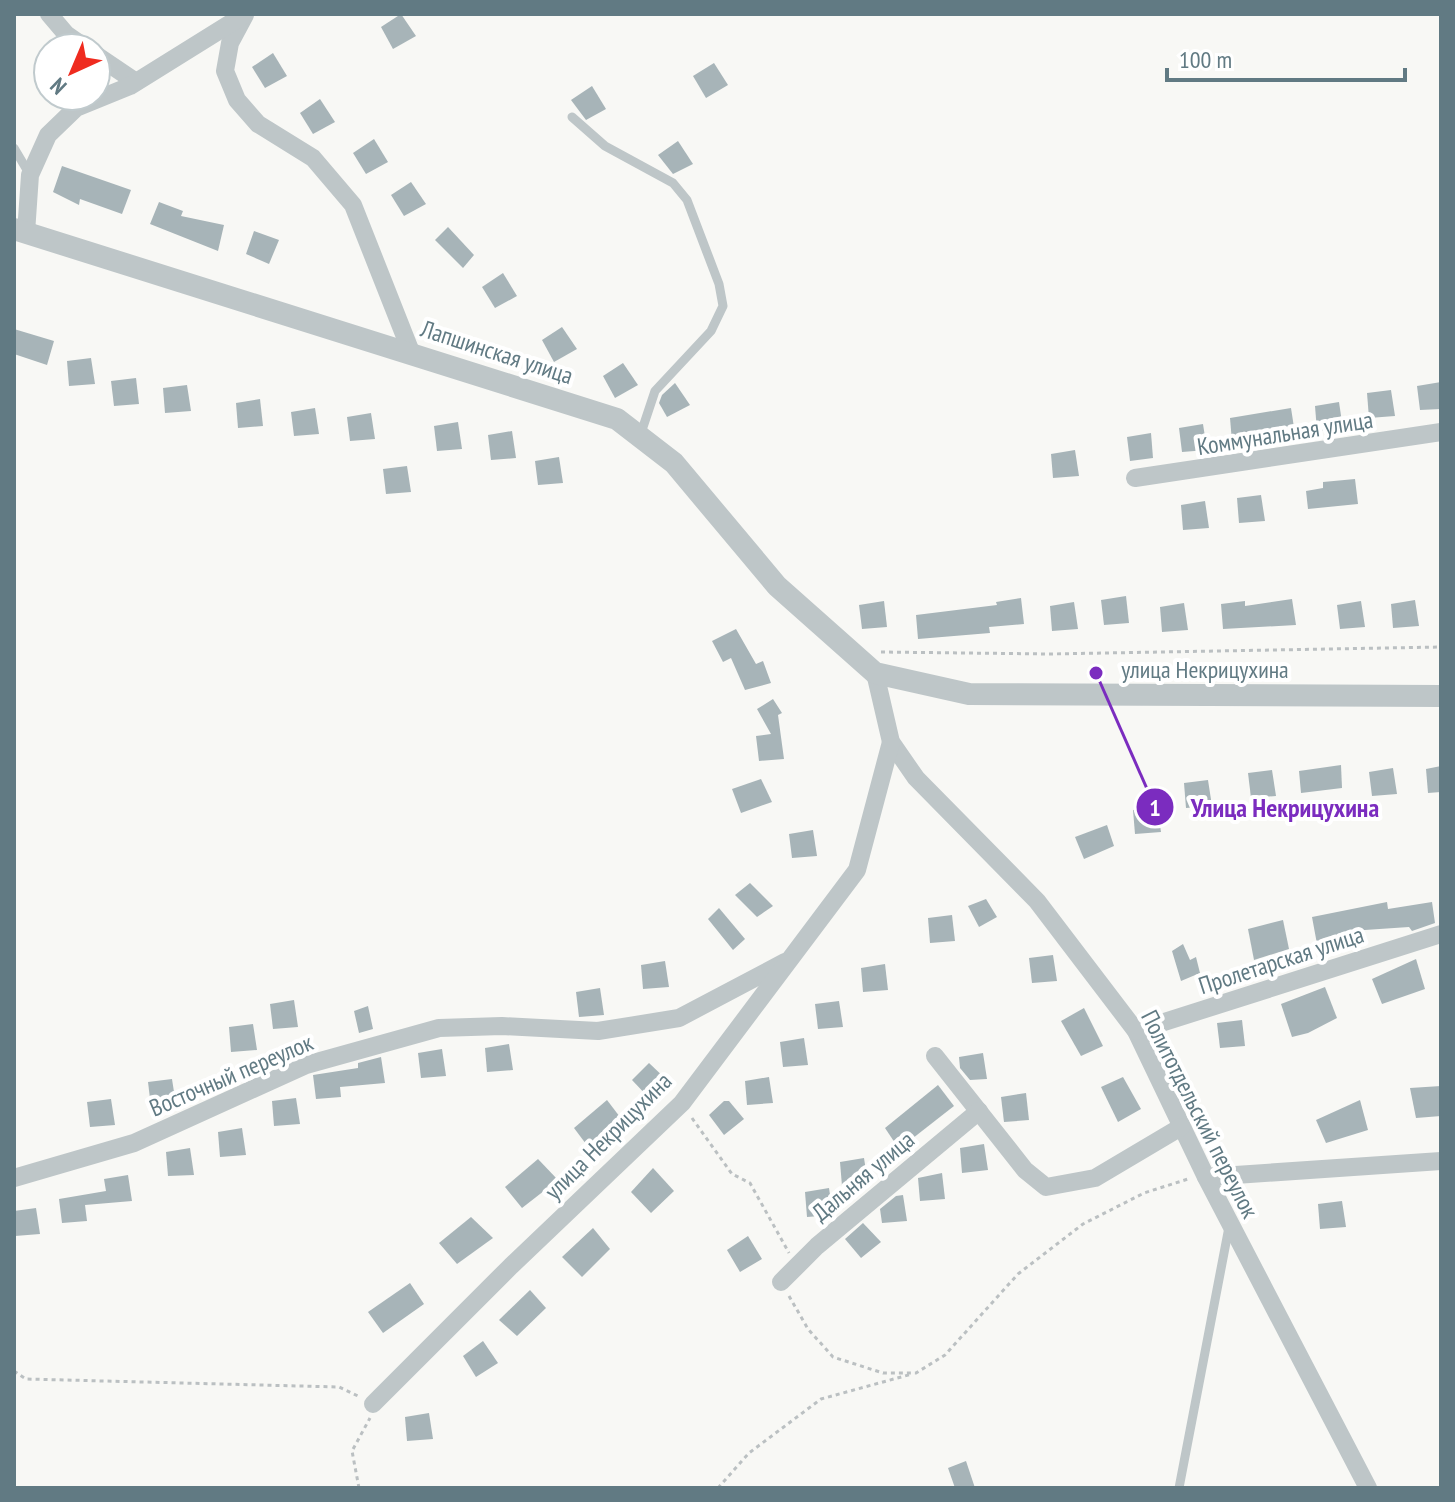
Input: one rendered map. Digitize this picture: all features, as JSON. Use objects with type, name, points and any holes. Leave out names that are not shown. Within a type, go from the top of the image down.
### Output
[{"type":"street","points":[[49,14],[64,32]]},
{"type":"street","points":[[20,231],[30,175],[48,135],[76,108],[136,82],[246,14]]},
{"type":"street","points":[[246,14],[230,43],[225,71],[237,100],[258,124],[313,158],[353,205],[411,352]]},
{"type":"street","points":[[112,66],[136,82]]},
{"type":"street","name":"Лапшинская улица","points":[[20,231],[617,419],[674,463],[777,586],[877,662]]},
{"type":"street","name":"Коммунальная улица","points":[[1135,478],[1441,432]]},
{"type":"street","name":"улица Некрицухина","points":[[877,662],[969,694],[1441,696]]},
{"type":"street","name":"Политотдельский переулок","points":[[877,662],[891,742],[916,778],[1037,901],[1136,1031],[1206,1177],[1368,1488]]},
{"type":"street","name":"улица Некрицухина","points":[[373,1404],[511,1266],[682,1103],[857,870],[891,742]]},
{"type":"street","name":"Пролетарская улица","points":[[1136,1031],[1441,934]]},
{"type":"street","name":"Восточный переулок","points":[[14,1178],[134,1143],[320,1060],[439,1028],[502,1026],[598,1031],[679,1018],[791,958]]},
{"type":"street","points":[[935,1056],[1025,1170],[1046,1187],[1095,1178],[1181,1127]]},
{"type":"street","name":"Дальняя улица","points":[[781,1282],[979,1111]]},
{"type":"street","points":[[1206,1177],[1441,1161]]},
{"type":"lane","points":[[572,117],[605,146],[673,183],[687,200],[719,284],[723,306],[711,331],[655,391],[640,436]]},
{"type":"lane","points":[[14,148],[30,175]]},
{"type":"lane","points":[[1179,1488],[1230,1224]]},
{"type":"path","points":[[877,662],[1050,654],[1441,647]]},
{"type":"path","points":[[682,1103],[732,1174],[750,1183],[797,1266]]},
{"type":"path","points":[[718,1488],[749,1453],[821,1399],[916,1373],[945,1355],[1018,1274],[1083,1224],[1144,1193],[1183,1180],[1206,1177]]},
{"type":"path","points":[[781,1282],[808,1329],[833,1357],[883,1373],[916,1373]]},
{"type":"path","points":[[14,1371],[26,1379],[339,1387],[373,1404],[368,1425],[352,1451],[359,1488]]},
{"type":"building","points":[[401,14],[416,36],[393,49],[381,27]]},
{"type":"building","points":[[273,53],[287,76],[265,88],[252,67]]},
{"type":"building","points":[[714,63],[728,85],[706,98],[693,76]]},
{"type":"building","points":[[592,86],[606,109],[586,120],[571,100]]},
{"type":"building","points":[[320,99],[335,122],[313,134],[300,113]]},
{"type":"building","points":[[374,139],[388,162],[366,174],[353,153]]},
{"type":"building","points":[[678,141],[693,164],[673,174],[658,155]]},
{"type":"building","points":[[62,166],[131,190],[122,214],[80,199],[79,205],[53,192]]},
{"type":"building","points":[[411,182],[426,204],[404,216],[391,195]]},
{"type":"building","points":[[159,202],[183,211],[181,216],[224,225],[218,251],[150,224]]},
{"type":"building","points":[[448,227],[474,255],[463,268],[435,240]]},
{"type":"building","points":[[254,231],[279,240],[269,264],[246,254]]},
{"type":"building","points":[[503,273],[517,296],[495,308],[482,287]]},
{"type":"building","points":[[562,327],[577,349],[554,362],[542,340]]},
{"type":"building","points":[[14,329],[54,341],[47,365],[14,354]]},
{"type":"building","points":[[91,358],[95,384],[69,386],[67,361]]},
{"type":"building","points":[[623,363],[638,385],[615,398],[603,376]]},
{"type":"building","points":[[136,378],[139,404],[114,406],[111,381]]},
{"type":"building","points":[[1441,382],[1441,409],[1420,410],[1417,386]]},
{"type":"building","points":[[675,383],[690,405],[667,417],[659,403],[662,395]]},
{"type":"building","points":[[187,385],[191,411],[165,413],[163,388]]},
{"type":"building","points":[[1391,390],[1395,416],[1369,418],[1367,393]]},
{"type":"building","points":[[260,399],[263,426],[238,428],[236,403]]},
{"type":"building","points":[[1339,402],[1343,429],[1317,431],[1315,406]]},
{"type":"building","points":[[315,408],[319,434],[294,436],[291,412]]},
{"type":"building","points":[[1291,408],[1295,434],[1232,442],[1230,418]]},
{"type":"building","points":[[371,413],[375,439],[350,441],[347,417]]},
{"type":"building","points":[[458,422],[462,449],[437,451],[434,426]]},
{"type":"building","points":[[1203,424],[1207,450],[1182,452],[1179,428]]},
{"type":"building","points":[[512,431],[516,458],[491,460],[488,435]]},
{"type":"building","points":[[1151,433],[1153,458],[1130,461],[1127,437]]},
{"type":"building","points":[[1075,450],[1079,476],[1053,478],[1051,454]]},
{"type":"building","points":[[559,457],[563,483],[538,485],[535,461]]},
{"type":"building","points":[[407,466],[411,492],[386,494],[383,469]]},
{"type":"building","points":[[1355,479],[1358,504],[1308,509],[1306,491],[1323,488],[1323,482]]},
{"type":"building","points":[[1261,495],[1265,521],[1239,523],[1237,498]]},
{"type":"building","points":[[1205,501],[1209,528],[1183,530],[1181,505]]},
{"type":"building","points":[[1126,596],[1129,623],[1104,625],[1101,600]]},
{"type":"building","points":[[1021,598],[1024,624],[989,627],[990,633],[918,639],[916,615],[997,605],[996,602]]},
{"type":"building","points":[[1292,599],[1296,625],[1223,629],[1221,604],[1245,601],[1245,606]]},
{"type":"building","points":[[1415,600],[1419,626],[1393,628],[1391,604]]},
{"type":"building","points":[[884,601],[887,627],[862,629],[859,605]]},
{"type":"building","points":[[1361,601],[1365,627],[1340,629],[1337,605]]},
{"type":"building","points":[[1074,602],[1078,629],[1052,631],[1050,606]]},
{"type":"building","points":[[1184,603],[1188,630],[1162,632],[1160,607]]},
{"type":"building","points":[[736,629],[756,664],[763,661],[771,683],[745,690],[731,658],[723,662],[712,641]]},
{"type":"building","points":[[773,699],[782,713],[778,715],[784,759],[759,761],[756,736],[771,734],[757,709]]},
{"type":"building","points":[[1341,765],[1342,788],[1301,793],[1299,771]]},
{"type":"building","points":[[1441,766],[1441,792],[1428,793],[1426,769]]},
{"type":"building","points":[[1393,768],[1397,794],[1372,796],[1369,772]]},
{"type":"building","points":[[1272,770],[1276,796],[1251,798],[1248,773]]},
{"type":"building","points":[[761,779],[772,802],[741,813],[732,789]]},
{"type":"building","points":[[1208,780],[1212,806],[1186,808],[1184,783]]},
{"type":"building","points":[[1157,806],[1161,832],[1135,834],[1133,810]]},
{"type":"building","points":[[1107,825],[1114,846],[1084,859],[1075,837]]},
{"type":"building","points":[[813,830],[817,856],[792,858],[789,834]]},
{"type":"building","points":[[750,883],[773,906],[757,917],[735,895]]},
{"type":"building","points":[[986,899],[997,917],[979,927],[968,906]]},
{"type":"building","points":[[1387,902],[1388,909],[1432,902],[1435,923],[1412,931],[1409,927],[1350,931],[1352,936],[1317,944],[1312,917]]},
{"type":"building","points":[[719,908],[745,939],[733,950],[708,919]]},
{"type":"building","points":[[952,915],[955,941],[930,943],[928,918]]},
{"type":"building","points":[[1283,920],[1289,949],[1254,960],[1248,929]]},
{"type":"building","points":[[1183,944],[1190,960],[1196,957],[1200,973],[1181,981],[1172,951]]},
{"type":"building","points":[[1053,955],[1057,981],[1032,983],[1029,958]]},
{"type":"building","points":[[1416,959],[1425,989],[1382,1004],[1372,979]]},
{"type":"building","points":[[665,961],[669,987],[643,989],[641,965]]},
{"type":"building","points":[[885,964],[888,990],[863,992],[861,968]]},
{"type":"building","points":[[1325,987],[1337,1018],[1308,1033],[1292,1037],[1281,1004]]},
{"type":"building","points":[[600,988],[604,1015],[579,1017],[576,992]]},
{"type":"building","points":[[294,1000],[298,1027],[273,1029],[270,1004]]},
{"type":"building","points":[[839,1001],[843,1027],[818,1029],[815,1004]]},
{"type":"building","points":[[368,1006],[373,1029],[359,1033],[354,1011]]},
{"type":"building","points":[[1084,1008],[1103,1046],[1081,1056],[1061,1021]]},
{"type":"building","points":[[1242,1020],[1245,1046],[1220,1048],[1217,1023]]},
{"type":"building","points":[[253,1024],[257,1050],[231,1052],[229,1027]]},
{"type":"building","points":[[804,1038],[808,1065],[783,1067],[780,1042]]},
{"type":"building","points":[[509,1044],[513,1070],[487,1072],[485,1048]]},
{"type":"building","points":[[442,1049],[446,1076],[421,1078],[418,1053]]},
{"type":"building","points":[[983,1053],[987,1079],[970,1080],[960,1068],[959,1057]]},
{"type":"building","points":[[381,1057],[385,1083],[340,1087],[341,1097],[316,1099],[313,1075],[358,1068],[358,1063]]},
{"type":"building","points":[[649,1063],[668,1081],[649,1098],[632,1080]]},
{"type":"building","points":[[769,1077],[773,1103],[747,1105],[745,1081]]},
{"type":"building","points":[[1123,1077],[1141,1109],[1118,1122],[1101,1087]]},
{"type":"building","points":[[172,1079],[176,1105],[151,1107],[148,1082]]},
{"type":"building","points":[[938,1085],[954,1106],[899,1149],[885,1128]]},
{"type":"building","points":[[1441,1086],[1441,1116],[1416,1118],[1410,1088]]},
{"type":"building","points":[[1026,1093],[1029,1120],[1004,1122],[1001,1097]]},
{"type":"building","points":[[296,1098],[300,1124],[274,1126],[272,1101]]},
{"type":"building","points":[[111,1099],[115,1125],[90,1127],[87,1102]]},
{"type":"building","points":[[607,1100],[623,1121],[589,1148],[574,1128]]},
{"type":"building","points":[[1360,1100],[1368,1130],[1326,1143],[1316,1120]]},
{"type":"building","points":[[724,1101],[729,1101],[744,1119],[724,1135],[709,1115]]},
{"type":"building","points":[[242,1128],[246,1155],[220,1157],[218,1132]]},
{"type":"building","points":[[984,1144],[988,1170],[962,1173],[960,1148]]},
{"type":"building","points":[[190,1148],[194,1175],[168,1176],[166,1152]]},
{"type":"building","points":[[864,1158],[868,1184],[842,1186],[840,1162]]},
{"type":"building","points":[[538,1159],[558,1180],[522,1208],[505,1187]]},
{"type":"building","points":[[653,1168],[674,1191],[651,1213],[631,1192]]},
{"type":"building","points":[[942,1173],[945,1199],[920,1201],[918,1178]]},
{"type":"building","points":[[128,1175],[132,1201],[85,1205],[87,1221],[62,1223],[59,1199],[106,1191],[104,1179]]},
{"type":"building","points":[[829,1188],[833,1215],[807,1217],[805,1192]]},
{"type":"building","points":[[903,1195],[907,1221],[882,1223],[880,1209],[896,1196]]},
{"type":"building","points":[[1342,1201],[1346,1227],[1320,1229],[1318,1204]]},
{"type":"building","points":[[36,1208],[40,1234],[15,1236],[14,1211]]},
{"type":"building","points":[[471,1217],[493,1238],[457,1264],[439,1243]]},
{"type":"building","points":[[863,1223],[881,1242],[861,1258],[845,1239]]},
{"type":"building","points":[[593,1228],[610,1249],[582,1277],[562,1257]]},
{"type":"building","points":[[748,1236],[762,1259],[740,1272],[727,1250]]},
{"type":"building","points":[[410,1283],[424,1304],[383,1333],[368,1312]]},
{"type":"building","points":[[530,1290],[546,1308],[517,1336],[499,1320]]},
{"type":"building","points":[[483,1341],[498,1363],[476,1377],[463,1356]]},
{"type":"building","points":[[429,1413],[433,1439],[407,1441],[405,1417]]},
{"type":"building","points":[[966,1461],[975,1488],[955,1488],[948,1468]]},
{"type":"place","name":"Улица Некрицухина","points":[[1096,673]]}]
